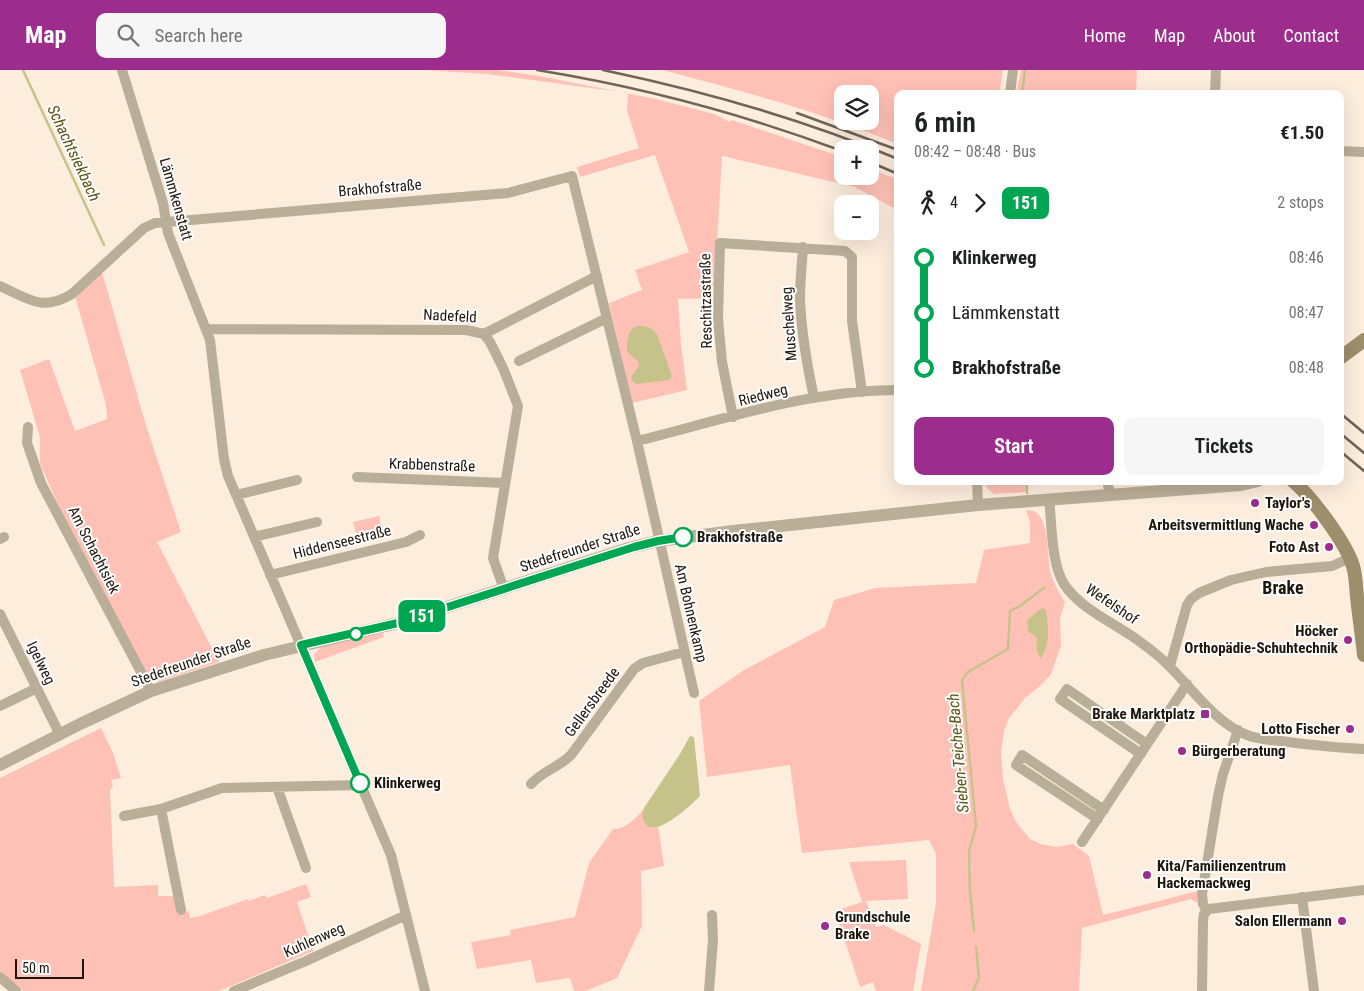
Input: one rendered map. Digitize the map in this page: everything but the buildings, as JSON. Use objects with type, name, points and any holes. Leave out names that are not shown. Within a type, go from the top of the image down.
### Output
[{"type":"main road","points":[[1344,355],[1363,343]]},
{"type":"main road","points":[[1298,485],[1320,512],[1344,546],[1350,558],[1354,572],[1364,655]]},
{"type":"street","name":"Lämmkenstatt","points":[[122,70],[163,202],[168,233],[210,340],[224,459],[228,476],[391,856],[425,991]]},
{"type":"street","points":[[1010,90],[1013,70]]},
{"type":"street","points":[[1215,90],[1216,70]]},
{"type":"street","points":[[1344,151],[1364,152]]},
{"type":"street","name":"Brakhofstraße","points":[[0,286],[38,302],[53,303],[72,294],[144,228],[155,223],[508,193],[572,176],[637,442],[658,541]]},
{"type":"street","name":"Reschitzastraße","points":[[733,417],[722,362],[718,320],[720,243],[845,251],[852,257],[852,321],[862,392]]},
{"type":"street","name":"Muschelweg","points":[[803,247],[800,296],[801,321],[814,398]]},
{"type":"street","points":[[484,334],[597,276]]},
{"type":"street","points":[[518,361],[607,318]]},
{"type":"street","name":"Nadefeld","points":[[206,329],[466,330],[484,334],[503,368],[518,406],[493,558],[504,589]]},
{"type":"street","name":"Riedweg","points":[[637,442],[814,398],[894,390]]},
{"type":"street","name":"Am Schachtsiek","points":[[28,427],[27,443],[42,483],[148,686]]},
{"type":"street","name":"Krabbenstraße","points":[[357,477],[505,483]]},
{"type":"street","points":[[236,495],[297,480]]},
{"type":"street","points":[[977,485],[978,505]]},
{"type":"street","points":[[1108,485],[1110,494]]},
{"type":"street","name":"Stedefreunder Straße","points":[[0,765],[58,731],[80,724],[148,686],[301,645],[394,624],[629,548],[658,541],[733,531],[978,505],[1241,485]]},
{"type":"street","name":"Wefelshof","points":[[1050,499],[1056,560],[1063,583],[1069,591],[1084,606],[1126,631],[1170,666],[1215,714],[1247,735],[1270,740],[1364,749]]},
{"type":"street","points":[[254,536],[317,522]]},
{"type":"street","name":"Hiddenseestraße","points":[[270,575],[406,542],[420,535]]},
{"type":"street","name":"Am Bohnenkamp","points":[[658,541],[694,693]]},
{"type":"street","points":[[1170,666],[1184,612],[1192,599],[1200,593],[1231,580],[1252,574],[1332,566],[1350,558]]},
{"type":"street","name":"Igelweg","points":[[0,614],[58,731]]},
{"type":"street","name":"Gellersbreede","points":[[531,784],[540,775],[564,762],[572,755],[634,669],[643,664],[684,652]]},
{"type":"street","points":[[1082,842],[1187,684]]},
{"type":"street","points":[[0,706],[37,688]]},
{"type":"street","points":[[1141,754],[1060,699],[1063,694],[1067,690],[1148,744]]},
{"type":"street","points":[[1207,911],[1203,904],[1202,894],[1218,796],[1223,774],[1238,730]]},
{"type":"street","points":[[1098,819],[1016,765],[1022,756],[1104,810]]},
{"type":"street","points":[[124,816],[160,810],[222,788],[361,785]]},
{"type":"street","points":[[277,787],[306,868]]},
{"type":"street","points":[[160,810],[181,910]]},
{"type":"street","points":[[1202,991],[1203,921],[1207,911],[1212,908],[1364,890]]},
{"type":"street","points":[[1302,898],[1314,991]]},
{"type":"street","name":"Kuhlenweg","points":[[234,991],[306,961],[406,915]]},
{"type":"street","points":[[709,991],[713,949],[712,915]]},
{"type":"street","points":[[0,977],[16,991]]},
{"type":"shaded area","points":[[423,70],[498,70],[620,92],[487,74]]},
{"type":"shaded area","points":[[662,70],[1003,70],[1000,90],[894,90],[894,143],[863,130],[879,130],[879,85],[834,85],[834,120]]},
{"type":"shaded area","points":[[1021,70],[1137,70],[1136,90],[1017,90]]},
{"type":"shaded area","points":[[628,93],[714,114],[730,122],[732,120],[834,154],[834,182],[722,156],[714,298],[678,299],[681,345],[687,390],[632,403],[609,303],[642,290],[635,270],[689,252],[655,155],[580,177],[577,167],[639,148],[627,111]]},
{"type":"shaded area","points":[[879,172],[894,178],[894,208],[879,200],[879,195],[870,195],[855,187],[846,185],[879,185]]},
{"type":"shaded area","points":[[102,272],[145,422],[181,532],[157,542],[219,662],[158,682],[150,680],[62,513],[40,464],[40,437],[20,370],[49,359],[75,431],[107,419],[106,405],[75,296]]},
{"type":"shaded area","points":[[637,326],[649,327],[657,334],[672,376],[669,380],[637,384],[633,382],[631,377],[639,366],[638,361],[627,352],[627,344],[629,333]]},
{"type":"shaded area","points":[[986,485],[1027,485],[1026,492],[994,494]]},
{"type":"shaded area","points":[[1026,510],[1034,511],[1044,525],[1051,574],[1065,602],[1060,618],[1061,646],[1051,674],[1025,698],[1009,718],[1004,731],[1001,752],[1003,779],[1010,809],[1016,822],[1030,839],[1041,844],[1056,847],[1073,844],[1089,856],[1103,915],[1198,891],[1197,903],[1191,899],[1082,928],[1079,991],[921,991],[936,903],[936,854],[929,840],[802,853],[790,765],[707,777],[699,701],[744,670],[825,627],[834,600],[875,588],[976,583],[984,550],[1030,543],[1030,523]]},
{"type":"shaded area","points":[[379,516],[382,531],[357,537],[353,522]]},
{"type":"shaded area","points":[[1042,608],[1046,610],[1048,635],[1046,647],[1041,658],[1037,651],[1036,638],[1028,631],[1027,620]]},
{"type":"shaded area","points":[[383,633],[384,637],[315,662],[314,654],[322,647]]},
{"type":"shaded area","points":[[101,728],[113,753],[121,778],[111,780],[113,788],[110,789],[114,887],[158,885],[158,896],[174,896],[177,914],[189,911],[190,918],[248,899],[248,901],[265,895],[267,898],[306,884],[311,897],[297,902],[313,951],[219,991],[23,991],[0,971],[0,778]]},
{"type":"shaded area","points":[[690,736],[694,737],[700,796],[665,824],[650,827],[643,819],[644,808]]},
{"type":"shaded area","points":[[644,808],[643,813],[653,828],[658,826],[664,866],[641,871],[642,926],[617,978],[586,991],[574,991],[570,978],[536,983],[531,960],[477,969],[471,942],[511,935],[510,930],[575,917],[589,863],[613,829],[618,829],[631,822]]},
{"type":"shaded area","points":[[906,860],[908,899],[866,901],[876,927],[884,925],[921,944],[913,991],[876,991],[873,982],[860,987],[835,911],[862,902],[849,862]]},
{"type":"waterway","name":"Schachtsiekbach","points":[[23,70],[104,245]]},
{"type":"waterway","name":"Sieben-Teiche-Bach","points":[[1022,90],[1025,70]]},
{"type":"waterway","name":"Sieben-Teiche-Bach","points":[[1027,485],[1027,493]]},
{"type":"waterway","name":"Sieben-Teiche-Bach","points":[[974,931],[969,851],[976,826],[962,680],[968,672],[1008,649],[1010,611],[1020,606],[1045,587]]},
{"type":"waterway","name":"Sieben-Teiche-Bach","points":[[973,991],[979,977],[976,947]]},
{"type":"railway","points":[[537,70],[654,93],[692,103],[767,125],[834,148]]},
{"type":"railway","points":[[603,70],[678,87],[752,107],[826,131],[894,157]]},
{"type":"railway","points":[[797,113],[894,149]]},
{"type":"railway","points":[[879,166],[894,172]]},
{"type":"railway","points":[[1344,416],[1364,433]]},
{"type":"railway","points":[[1344,436],[1364,453]]},
{"type":"railway","points":[[1344,454],[1364,471]]},
{"type":"bus line","name":"151","points":[[360,783],[301,645],[367,631],[430,614],[634,547],[683,537]]},
{"type":"place","name":"Taylor's","points":[[1255,503]]},
{"type":"place","name":"Arbeitsvermittlung Wache","points":[[1314,525]]},
{"type":"place","name":"Brakhofstraße","points":[[683,537]]},
{"type":"place","name":"Foto Ast","points":[[1329,547]]},
{"type":"place","name":"Höcker Orthopädie-Schuhtechnik","points":[[1348,640]]},
{"type":"place","name":"Brake Marktplatz","points":[[1205,714]]},
{"type":"place","name":"Lotto Fischer","points":[[1350,729]]},
{"type":"place","name":"Bürgerberatung","points":[[1182,751]]},
{"type":"place","name":"Klinkerweg","points":[[360,783]]},
{"type":"place","name":"Kita/Familienzentrum Hackemackweg","points":[[1147,875]]},
{"type":"place","name":"Salon Ellermann","points":[[1342,921]]},
{"type":"place","name":"Grundschule Brake","points":[[825,926]]},
{"type":"district","name":"Brake","points":[[1283,587]]}]
